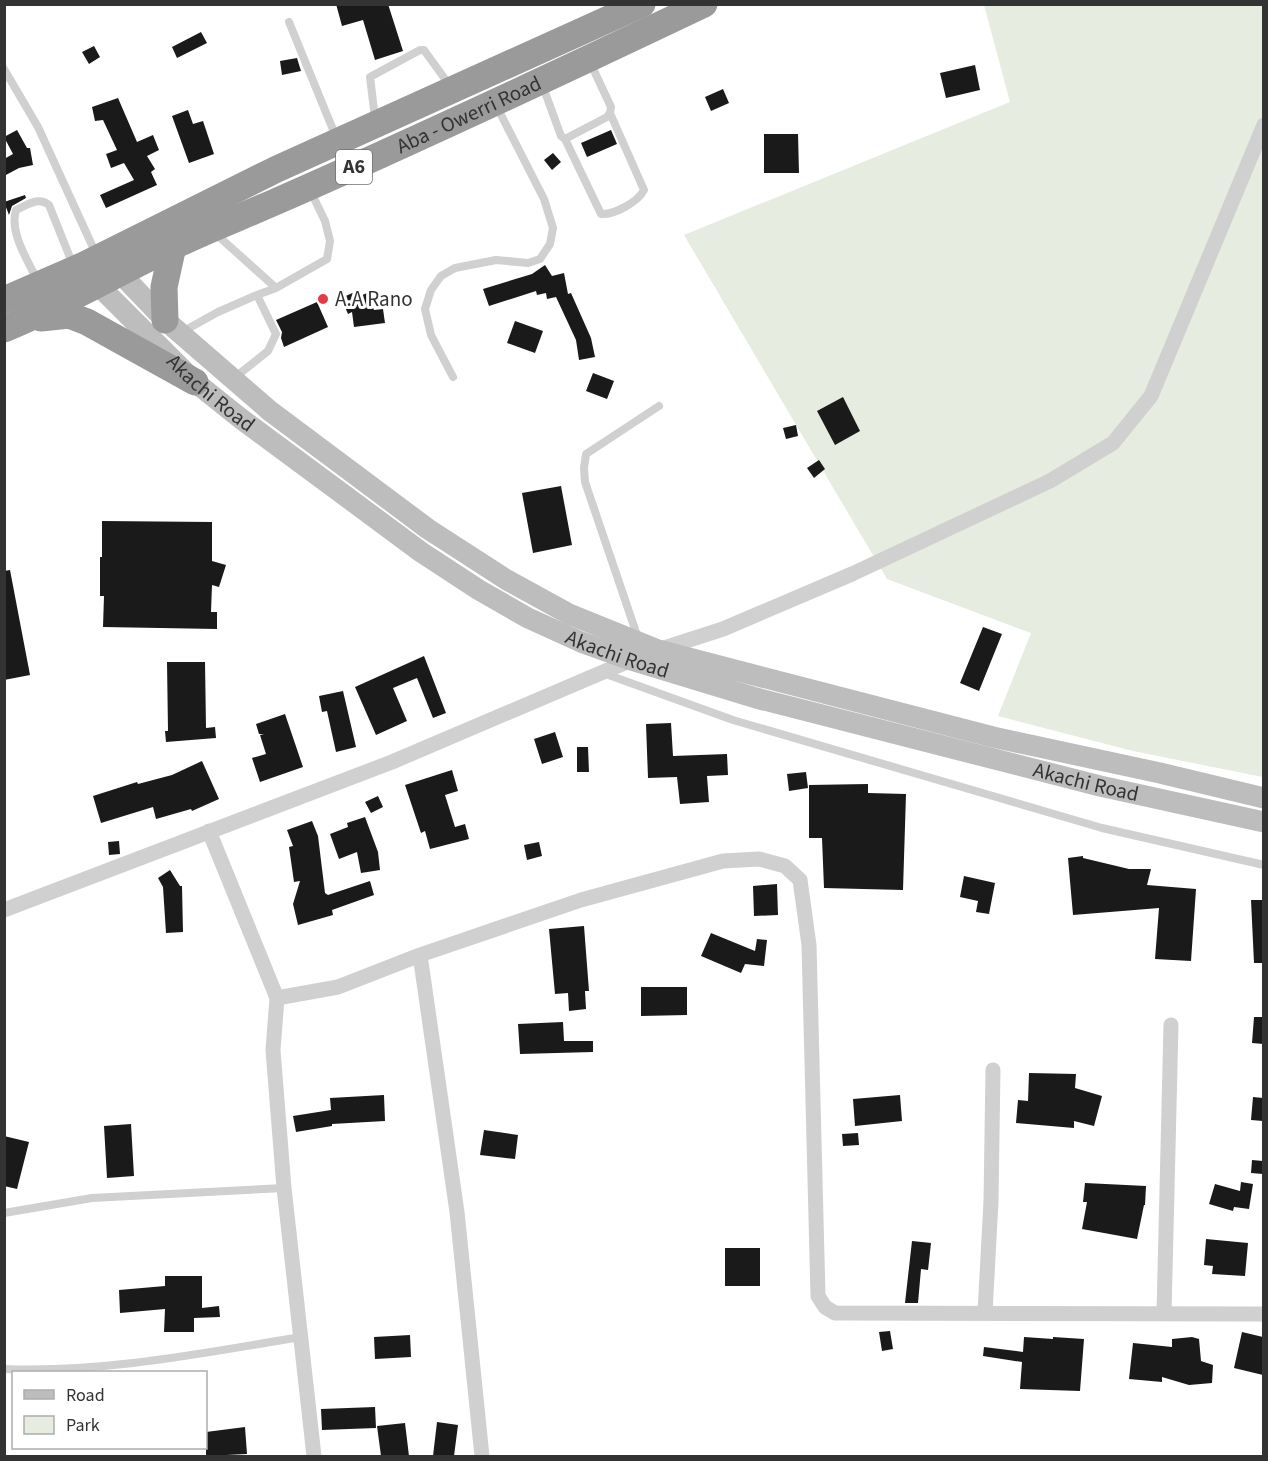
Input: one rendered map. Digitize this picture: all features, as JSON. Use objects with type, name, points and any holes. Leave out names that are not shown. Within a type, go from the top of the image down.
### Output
[{"type":"highway","name":"Aba - Owerri Road","points":[[4,300],[39,285],[173,246],[495,103],[541,81],[642,4]]},
{"type":"highway","name":"Aba - Owerri Road","points":[[16,324],[97,267],[278,169],[338,141],[452,90],[704,4]]},
{"type":"highway","points":[[173,246],[164,287],[173,326]]},
{"type":"highway","points":[[16,324],[69,315],[87,322],[195,382]]},
{"type":"main road","name":"Akachi Road","points":[[97,267],[173,326],[287,424],[428,529],[507,580],[643,651],[756,698],[1100,786],[1263,822]]},
{"type":"main road","name":"Akachi Road","points":[[97,267],[195,382],[421,552],[479,590],[528,618],[581,642],[643,651],[993,737],[1263,798]]},
{"type":"street","points":[[4,910],[392,762],[603,673],[643,651],[723,629],[852,574],[1050,481],[1113,442],[1151,396],[1263,125]]},
{"type":"street","points":[[209,831],[277,998],[273,1050],[284,1188],[314,1456]]},
{"type":"street","points":[[277,998],[338,987],[581,900],[723,861],[759,859],[785,866],[800,880],[809,945],[818,1296],[825,1307],[835,1313],[1263,1314]]},
{"type":"street","points":[[420,956],[457,1212],[482,1456]]},
{"type":"street","points":[[1164,1313],[1171,1025]]},
{"type":"street","points":[[985,1313],[991,1201],[993,1070]]},
{"type":"lane","points":[[289,22],[338,141]]},
{"type":"lane","points":[[564,139],[608,117],[610,112],[611,107],[584,46]]},
{"type":"lane","points":[[376,124],[370,77],[420,50],[424,50],[452,90]]},
{"type":"lane","points":[[4,69],[38,127],[97,267]]},
{"type":"lane","points":[[541,81],[561,136],[601,214],[607,215],[638,199],[644,190],[610,112]]},
{"type":"lane","points":[[453,377],[431,335],[424,309],[431,290],[441,276],[455,268],[496,260],[528,263],[540,259],[550,244],[552,228],[544,199],[495,103]]},
{"type":"lane","points":[[173,326],[218,312],[276,288],[327,259],[330,241],[325,221],[309,187]]},
{"type":"lane","points":[[39,285],[14,228],[16,210],[37,201],[44,201],[49,205],[97,267]]},
{"type":"lane","points":[[210,229],[276,288]]},
{"type":"lane","points":[[233,379],[267,351],[276,334],[257,295]]},
{"type":"lane","points":[[643,651],[585,482],[584,468],[586,454],[659,406]]},
{"type":"lane","points":[[603,673],[733,720],[1102,828],[1263,865]]},
{"type":"lane","points":[[4,1213],[92,1198],[284,1188]]},
{"type":"lane","points":[[4,1369],[47,1370],[156,1360],[301,1337]]},
{"type":"green space","points":[[984,5],[1263,5],[1263,777],[1133,751],[998,716],[1031,633],[887,579],[684,235],[1010,102]]},
{"type":"building","points":[[336,4],[388,4],[403,51],[375,60],[363,20],[342,26]]},
{"type":"building","points":[[201,32],[207,43],[177,58],[172,47]]},
{"type":"building","points":[[94,46],[100,57],[89,64],[82,52]]},
{"type":"building","points":[[297,58],[301,71],[282,75],[280,61]]},
{"type":"building","points":[[975,65],[980,90],[946,98],[940,73]]},
{"type":"building","points":[[723,89],[729,103],[711,111],[705,97]]},
{"type":"building","points":[[118,98],[137,142],[153,135],[159,150],[147,156],[155,169],[151,172],[157,185],[106,208],[100,195],[134,180],[124,163],[111,168],[106,154],[117,150],[103,120],[95,121],[92,107]]},
{"type":"building","points":[[188,110],[193,124],[203,121],[214,154],[189,163],[172,116]]},
{"type":"building","points":[[17,130],[27,148],[30,148],[33,165],[19,168],[4,176],[4,159],[13,154],[4,137]]},
{"type":"building","points":[[611,130],[617,144],[587,157],[581,143]]},
{"type":"building","points":[[764,134],[798,134],[799,173],[764,173]]},
{"type":"building","points":[[553,153],[561,162],[552,170],[544,160]]},
{"type":"building","points":[[25,195],[26,198],[12,206],[9,215],[4,202]]},
{"type":"building","points":[[545,265],[552,276],[564,273],[568,294],[571,293],[591,338],[595,357],[579,360],[576,340],[556,297],[547,299],[546,293],[537,295],[536,291],[489,306],[483,289],[532,274]]},
{"type":"building","points":[[357,291],[360,296],[367,293],[374,310],[383,309],[385,323],[354,327],[352,312],[348,314],[341,298]]},
{"type":"building","points":[[317,302],[328,327],[284,347],[282,332],[276,320]]},
{"type":"building","points":[[515,321],[543,331],[535,353],[507,343]]},
{"type":"building","points":[[593,373],[614,381],[607,399],[586,391]]},
{"type":"building","points":[[843,397],[860,431],[835,445],[817,411]]},
{"type":"building","points":[[796,425],[798,436],[786,439],[783,428]]},
{"type":"building","points":[[819,460],[825,469],[814,478],[807,468]]},
{"type":"building","points":[[561,486],[572,545],[533,553],[522,493]]},
{"type":"building","points":[[102,521],[212,522],[212,561],[226,565],[219,587],[212,585],[211,612],[217,612],[217,629],[103,627],[104,596],[100,596]]},
{"type":"building","points":[[10,570],[30,675],[4,680],[4,571]]},
{"type":"building","points":[[983,627],[1002,634],[979,691],[960,683]]},
{"type":"building","points":[[424,656],[446,713],[433,718],[417,678],[393,688],[407,721],[376,735],[355,687]]},
{"type":"building","points":[[167,662],[205,662],[206,728],[215,727],[216,738],[166,742],[165,731],[168,731]]},
{"type":"building","points":[[343,691],[356,747],[336,752],[327,711],[322,712],[319,696]]},
{"type":"building","points":[[285,714],[303,767],[260,782],[252,758],[266,754],[260,735],[264,734],[259,734],[256,724]]},
{"type":"building","points":[[671,723],[673,756],[727,754],[728,775],[707,776],[709,802],[680,804],[677,777],[648,778],[646,724]]},
{"type":"building","points":[[555,732],[563,757],[542,764],[534,739]]},
{"type":"building","points":[[577,747],[588,747],[589,772],[577,772]]},
{"type":"building","points":[[202,761],[219,799],[192,811],[191,809],[156,819],[153,807],[101,823],[93,796],[137,782],[138,784],[172,775]]},
{"type":"building","points":[[452,770],[458,791],[445,795],[455,827],[465,824],[469,839],[430,849],[425,831],[421,833],[405,785]]},
{"type":"building","points":[[806,772],[808,788],[789,791],[787,774]]},
{"type":"building","points":[[868,784],[868,793],[906,794],[903,890],[824,888],[822,838],[809,838],[809,785]]},
{"type":"building","points":[[378,796],[383,807],[371,813],[365,802]]},
{"type":"building","points":[[365,817],[378,852],[380,870],[361,873],[357,852],[339,859],[330,834],[348,827],[347,823]]},
{"type":"building","points":[[312,821],[318,836],[325,893],[328,895],[370,881],[374,895],[332,910],[333,915],[298,925],[293,904],[300,881],[294,882],[289,847],[293,846],[287,830]]},
{"type":"building","points":[[119,841],[120,854],[109,855],[108,842]]},
{"type":"building","points":[[539,842],[542,856],[527,860],[524,845]]},
{"type":"building","points":[[1083,856],[1083,858],[1129,869],[1151,869],[1147,885],[1196,889],[1191,961],[1155,959],[1159,908],[1073,915],[1068,858]]},
{"type":"building","points":[[170,870],[182,886],[183,932],[166,933],[163,887],[158,878]]},
{"type":"building","points":[[964,876],[995,883],[989,914],[976,912],[978,901],[960,897]]},
{"type":"building","points":[[777,884],[778,915],[754,916],[753,886]]},
{"type":"building","points":[[1251,900],[1263,900],[1263,963],[1254,963]]},
{"type":"building","points":[[584,926],[589,991],[585,991],[586,1009],[569,1011],[568,993],[555,994],[549,929]]},
{"type":"building","points":[[711,933],[755,951],[757,939],[767,940],[764,966],[745,964],[741,973],[701,956]]},
{"type":"building","points":[[641,987],[687,987],[687,1015],[641,1016]]},
{"type":"building","points":[[1254,1017],[1263,1017],[1263,1044],[1252,1043]]},
{"type":"building","points":[[563,1022],[564,1041],[593,1041],[593,1052],[520,1054],[518,1024]]},
{"type":"building","points":[[1029,1073],[1076,1074],[1075,1088],[1102,1096],[1094,1126],[1074,1121],[1074,1128],[1016,1123],[1018,1100],[1028,1101]]},
{"type":"building","points":[[384,1095],[385,1121],[332,1124],[332,1126],[296,1132],[293,1116],[331,1110],[330,1098]]},
{"type":"building","points":[[900,1095],[902,1121],[855,1126],[853,1099]]},
{"type":"building","points":[[1253,1097],[1263,1098],[1263,1121],[1251,1120]]},
{"type":"building","points":[[131,1124],[134,1176],[107,1178],[104,1126]]},
{"type":"building","points":[[484,1130],[518,1135],[515,1159],[480,1155]]},
{"type":"building","points":[[858,1133],[859,1145],[843,1146],[842,1134]]},
{"type":"building","points":[[4,1136],[29,1142],[17,1189],[4,1186]]},
{"type":"building","points":[[1252,1160],[1263,1161],[1263,1174],[1251,1173]]},
{"type":"building","points":[[1241,1182],[1253,1184],[1249,1209],[1234,1207],[1233,1211],[1209,1204],[1215,1184],[1240,1191]]},
{"type":"building","points":[[1085,1183],[1146,1186],[1145,1205],[1137,1239],[1082,1229],[1087,1202],[1083,1202]]},
{"type":"building","points":[[1206,1239],[1248,1243],[1245,1276],[1212,1274],[1213,1266],[1204,1265]]},
{"type":"building","points":[[912,1241],[931,1243],[928,1270],[921,1269],[918,1303],[905,1303]]},
{"type":"building","points":[[725,1248],[760,1248],[760,1286],[725,1286]]},
{"type":"building","points":[[165,1276],[202,1276],[202,1308],[219,1306],[220,1317],[194,1318],[194,1332],[164,1332],[165,1309],[120,1313],[119,1290],[165,1286]]},
{"type":"building","points":[[890,1331],[893,1349],[882,1351],[879,1332]]},
{"type":"building","points":[[1242,1332],[1263,1337],[1263,1375],[1234,1368]]},
{"type":"building","points":[[410,1335],[411,1357],[375,1359],[374,1337]]},
{"type":"building","points":[[1024,1337],[1084,1339],[1080,1391],[1020,1389],[1022,1362],[983,1356],[984,1347],[1023,1352]]},
{"type":"building","points":[[1192,1337],[1199,1339],[1201,1361],[1213,1365],[1212,1383],[1189,1385],[1162,1377],[1162,1382],[1129,1379],[1133,1343],[1172,1347],[1172,1339]]},
{"type":"building","points":[[375,1407],[376,1428],[322,1430],[321,1409]]},
{"type":"building","points":[[437,1422],[458,1425],[454,1456],[433,1456]]},
{"type":"building","points":[[405,1423],[409,1456],[381,1456],[377,1426]]},
{"type":"building","points":[[245,1427],[247,1454],[206,1456],[207,1432]]},
{"type":"place","name":"A.A Rano","points":[[323,299]]}]
